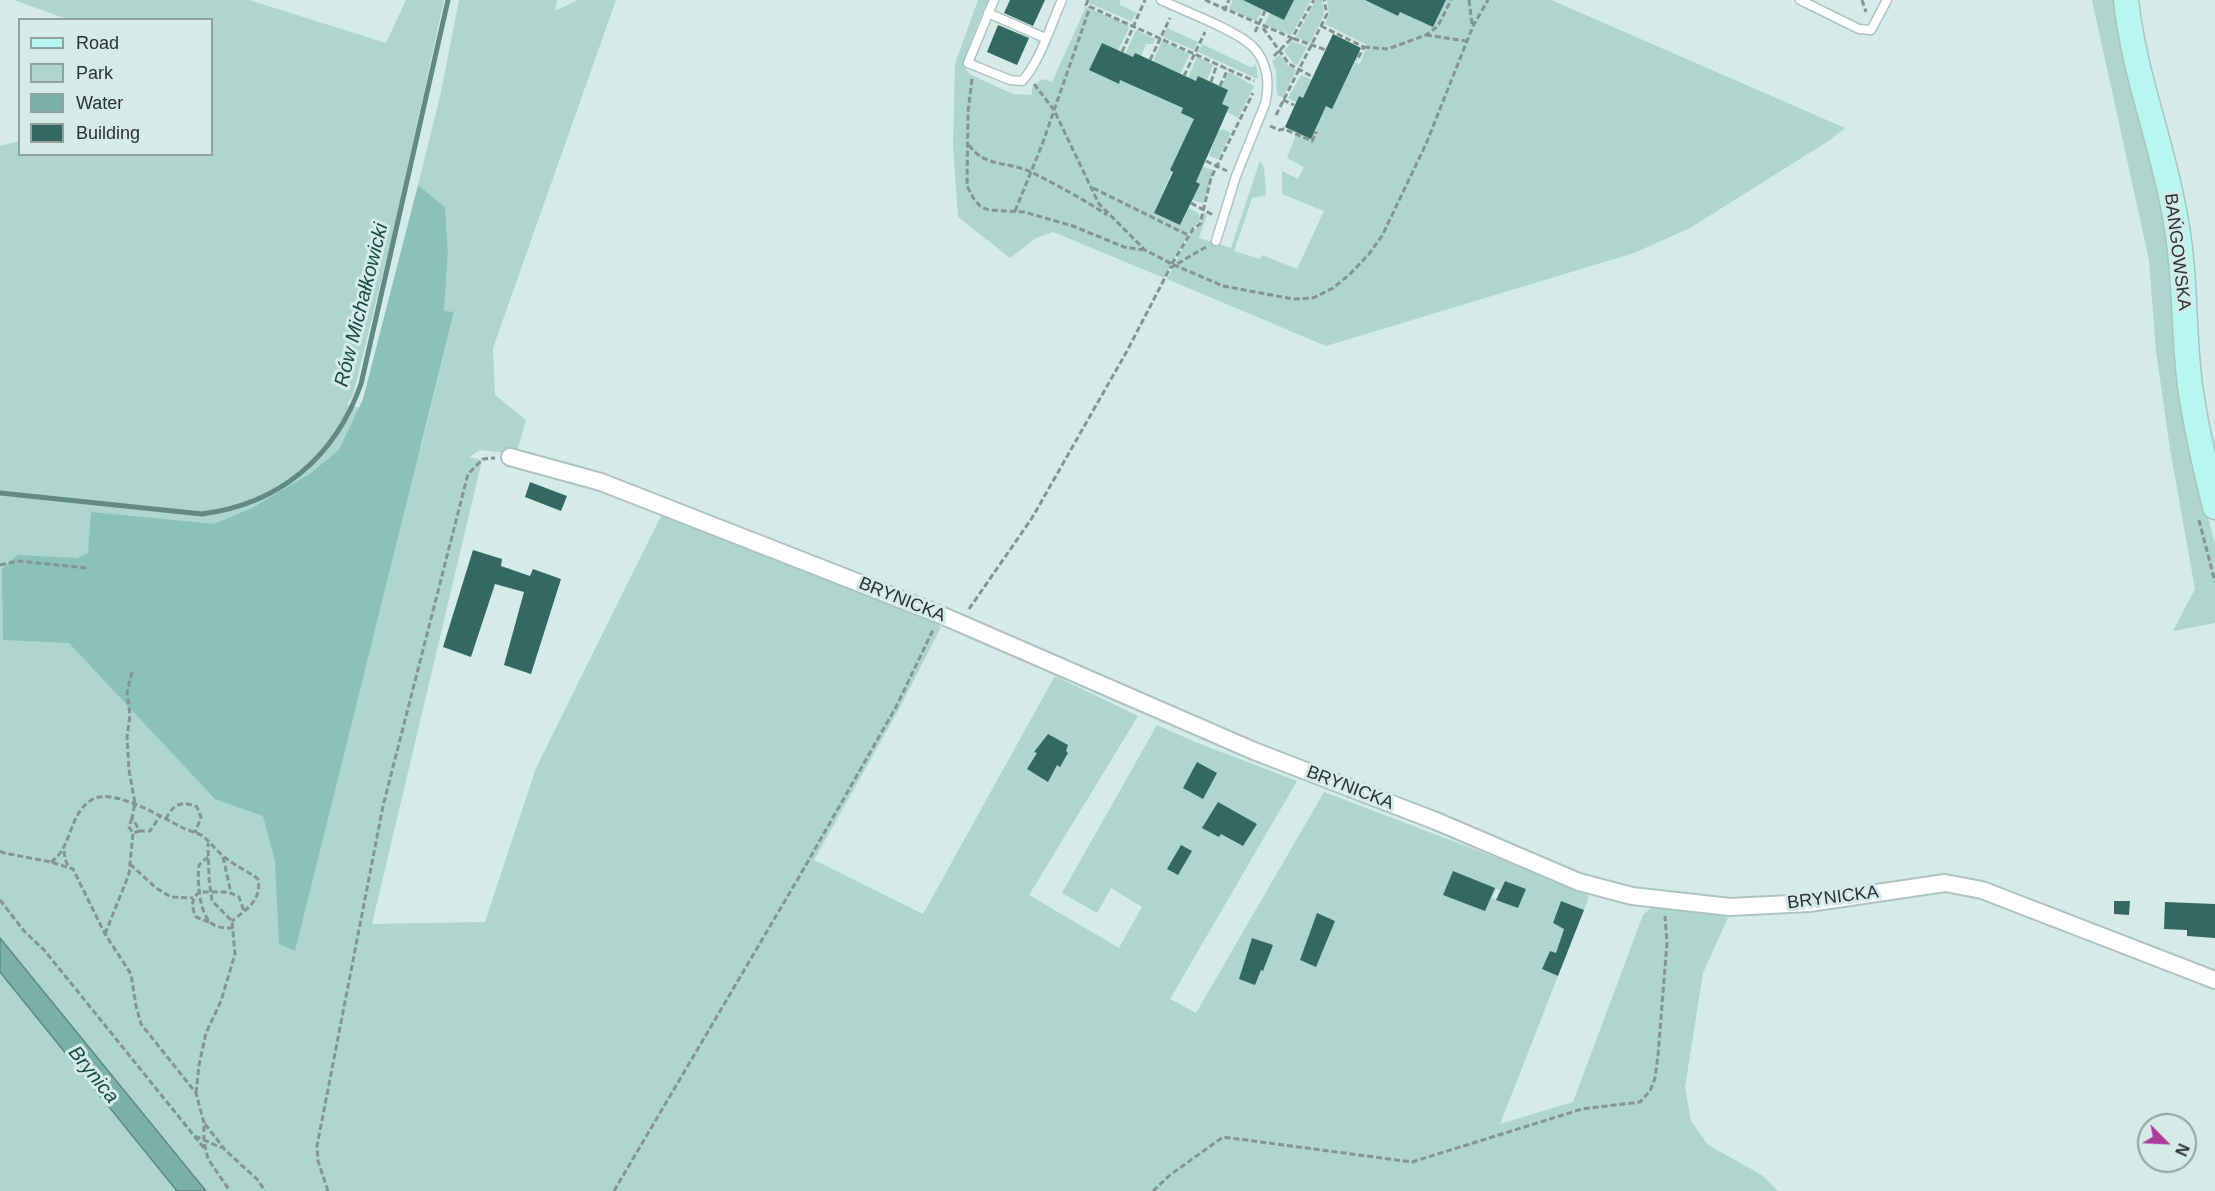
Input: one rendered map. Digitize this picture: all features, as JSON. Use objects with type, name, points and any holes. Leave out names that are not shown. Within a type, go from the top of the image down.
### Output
[{"type":"street","name":"BAŃGOWSKA","points":[[2126,0],[2129,29],[2177,223],[2190,384],[2200,443],[2215,507]]},
{"type":"street","name":"BRYNICKA","points":[[510,457],[601,482],[959,622],[1254,751],[1436,821],[1579,882],[1632,896],[1730,907],[1809,903],[1945,883],[1982,890],[2215,980]]},
{"type":"lane","points":[[994,0],[968,63],[1010,80],[1022,81],[1062,0]]},
{"type":"lane","points":[[1161,0],[1239,36],[1254,47],[1264,64],[1268,78],[1265,104],[1236,176],[1216,242]]},
{"type":"lane","points":[[1800,0],[1859,28],[1871,30],[1887,0]]},
{"type":"lane","points":[[988,13],[1045,38]]},
{"type":"path","points":[[1088,0],[1086,5],[1090,7],[1258,83]]},
{"type":"path","points":[[1122,52],[1145,0]]},
{"type":"path","points":[[1205,0],[1259,26],[1326,50]]},
{"type":"path","points":[[1224,10],[1229,0]]},
{"type":"path","points":[[1279,51],[1292,38],[1314,0]]},
{"type":"path","points":[[1266,133],[1327,14],[1324,0]]},
{"type":"path","points":[[1321,26],[1364,47],[1388,49],[1426,35],[1438,26],[1450,0]]},
{"type":"path","points":[[1469,0],[1473,26]]},
{"type":"path","points":[[1025,78],[1035,85],[1054,110],[1099,204],[1145,250],[1172,266],[1223,286],[1293,299],[1313,298],[1333,288],[1369,254],[1382,236],[1426,144],[1466,41],[1487,0]]},
{"type":"path","points":[[1015,211],[1090,7]]},
{"type":"path","points":[[1259,26],[1265,11]]},
{"type":"path","points":[[1259,26],[1289,64],[1313,77]]},
{"type":"path","points":[[1150,60],[1164,30]]},
{"type":"path","points":[[1426,35],[1466,41]]},
{"type":"path","points":[[1184,76],[1199,44]]},
{"type":"path","points":[[1356,60],[1364,47]]},
{"type":"path","points":[[1211,81],[1217,64]]},
{"type":"path","points":[[972,66],[968,112],[967,186],[981,207],[989,210],[1024,212],[1073,226],[1118,244],[1145,250]]},
{"type":"path","points":[[1220,86],[1228,69]]},
{"type":"path","points":[[959,622],[1032,518],[1127,351],[1188,235],[1200,224],[1211,178],[1258,83],[1268,78]]},
{"type":"path","points":[[1281,100],[1294,105]]},
{"type":"path","points":[[1270,126],[1279,130],[1284,129],[1312,141],[1316,133],[1314,132]]},
{"type":"path","points":[[969,146],[981,159],[1030,172],[1072,193],[1114,219]]},
{"type":"path","points":[[1206,161],[1218,166]]},
{"type":"path","points":[[1091,187],[1188,235]]},
{"type":"path","points":[[1191,203],[1202,209]]},
{"type":"path","points":[[1172,266],[1216,242]]},
{"type":"path","points":[[328,1191],[318,1161],[317,1146],[383,806],[468,474],[483,459],[510,457]]},
{"type":"path","points":[[0,564],[18,561],[87,568]]},
{"type":"path","points":[[614,1191],[890,717],[941,615]]},
{"type":"path","points":[[105,934],[129,874],[133,833],[129,827],[135,803],[129,770],[127,737],[130,715],[127,692],[132,672]]},
{"type":"path","points":[[51,862],[63,850],[81,809],[94,798],[107,797],[135,803],[204,836],[208,843],[222,855],[258,879],[260,891],[253,903],[232,921]]},
{"type":"path","points":[[166,819],[177,804],[189,803],[198,807],[201,817],[195,833]]},
{"type":"path","points":[[133,833],[150,831],[160,816]]},
{"type":"path","points":[[132,818],[140,831]]},
{"type":"path","points":[[208,843],[212,901],[232,921],[235,954],[221,1001],[206,1033],[196,1093],[204,1123],[204,1140],[208,1159],[230,1191]]},
{"type":"path","points":[[63,850],[65,859],[73,869],[105,934],[131,974],[141,1024],[196,1093]]},
{"type":"path","points":[[0,851],[70,868]]},
{"type":"path","points":[[222,855],[231,893]]},
{"type":"path","points":[[209,857],[199,864],[196,881],[209,922]]},
{"type":"path","points":[[129,864],[156,888],[171,897],[193,898]]},
{"type":"path","points":[[233,928],[221,928],[196,917],[192,908],[193,898],[199,892],[231,893],[238,897],[244,911]]},
{"type":"path","points":[[1153,1191],[1170,1175],[1223,1137],[1412,1162],[1582,1109],[1640,1102],[1650,1091],[1658,1055],[1667,943],[1663,899]]},
{"type":"path","points":[[0,900],[24,931],[45,951],[206,1151]]},
{"type":"path","points":[[204,1123],[224,1149],[257,1179],[265,1191]]},
{"type":"path","points":[[194,1136],[224,1149]]},
{"type":"green space","points":[[14,0],[249,0],[386,43],[406,0],[444,0],[394,229],[353,395],[347,405],[386,413],[421,447],[454,313],[444,311],[448,252],[445,207],[418,185],[441,92],[459,0],[557,0],[555,11],[578,0],[616,0],[493,348],[495,395],[526,420],[516,454],[480,450],[469,457],[482,460],[372,924],[485,922],[536,768],[665,508],[924,615],[941,627],[899,709],[814,860],[923,914],[1055,676],[1138,716],[1029,895],[1119,948],[1142,907],[1111,888],[1097,913],[1062,893],[1157,725],[1297,781],[1170,999],[1196,1013],[1324,792],[1589,896],[1584,910],[1561,901],[1553,923],[1564,929],[1559,942],[1564,944],[1561,952],[1567,954],[1566,958],[1550,951],[1542,969],[1558,976],[1500,1124],[1573,1102],[1643,915],[1653,906],[1730,913],[1703,973],[1685,1087],[1691,1121],[1708,1145],[1762,1175],[1778,1191],[0,1191],[0,146],[18,141],[18,156],[213,156],[213,18],[64,18]],"holes":[[[1505,881],[1526,889],[1518,908],[1492,898],[1496,889],[1500,890]]]},
{"type":"green space","points":[[978,0],[988,0],[974,32],[966,59],[966,68],[973,76],[1013,94],[1032,95],[1032,88],[1042,79],[1052,82],[1086,7],[1128,25],[1129,28],[1118,51],[1102,43],[1089,70],[1118,84],[1120,80],[1183,108],[1181,113],[1194,119],[1154,213],[1180,225],[1189,208],[1199,214],[1200,220],[1189,233],[1164,278],[1053,232],[1036,238],[1010,258],[958,217],[953,145],[955,64]]},
{"type":"green space","points":[[1090,0],[1120,0],[1120,5],[1137,13],[1131,21],[1089,3]]},
{"type":"green space","points":[[1233,0],[1251,0],[1256,2],[1255,6],[1263,10],[1256,21],[1229,9]]},
{"type":"green space","points":[[1294,0],[1311,0],[1291,35],[1264,25],[1270,13],[1284,20]]},
{"type":"green space","points":[[1316,0],[1322,0],[1324,14],[1310,43],[1296,37]]},
{"type":"green space","points":[[1327,0],[1365,0],[1398,16],[1400,12],[1433,27],[1446,0],[1551,0],[1845,128],[1830,140],[1690,228],[1634,253],[1326,346],[1167,279],[1191,233],[1200,226],[1204,213],[1207,215],[1199,238],[1231,248],[1260,161],[1264,168],[1266,195],[1252,198],[1234,251],[1260,259],[1262,255],[1297,269],[1324,211],[1282,194],[1282,171],[1298,179],[1304,167],[1287,158],[1297,132],[1311,139],[1326,106],[1332,108],[1355,62],[1360,64],[1367,45],[1325,24],[1329,14]]},
{"type":"green space","points":[[2092,0],[2117,0],[2166,219],[2190,450],[2215,544],[2215,623],[2173,631],[2195,589],[2170,449],[2156,351],[2149,260]]},
{"type":"green space","points":[[1167,28],[1198,42],[1194,50],[1163,37]]},
{"type":"green space","points":[[1136,30],[1155,39],[1153,44],[1146,44],[1141,56],[1135,53],[1133,57],[1125,54]]},
{"type":"green space","points":[[1162,41],[1190,54],[1180,74],[1153,62]]},
{"type":"green space","points":[[1292,41],[1307,47],[1297,65],[1284,51]]},
{"type":"green space","points":[[1202,44],[1250,67],[1256,64],[1258,79],[1198,52]]},
{"type":"green space","points":[[1280,55],[1288,66],[1296,70],[1283,97],[1277,95],[1276,70],[1272,61]]},
{"type":"green space","points":[[1197,57],[1213,65],[1207,80],[1199,76],[1196,81],[1188,78]]},
{"type":"green space","points":[[1229,72],[1254,86],[1238,118],[1227,112],[1229,107],[1222,104],[1228,90],[1221,87]]},
{"type":"green space","points":[[1301,75],[1312,80],[1303,98],[1299,96],[1296,102],[1288,98]]},
{"type":"green space","points":[[1223,129],[1231,133],[1218,159],[1209,156],[1218,131]]},
{"type":"green space","points":[[1203,167],[1214,170],[1203,203],[1192,200],[1196,182]]},
{"type":"shaded area","points":[[418,185],[445,207],[448,252],[444,311],[454,312],[295,951],[279,944],[275,861],[263,816],[215,799],[69,643],[3,640],[2,569],[17,555],[77,558],[88,553],[91,512],[214,524],[252,508],[311,473],[339,450],[363,399]]},
{"type":"water","name":"Brynica","points":[[0,938],[206,1191],[177,1191],[0,972]]},
{"type":"building","points":[[1010,0],[1045,0],[1033,26],[1004,13]]},
{"type":"building","points":[[1243,0],[1294,0],[1284,20]]},
{"type":"building","points":[[1365,0],[1446,0],[1433,27],[1400,12],[1398,16]]},
{"type":"building","points":[[998,25],[1029,38],[1017,65],[987,52]]},
{"type":"building","points":[[1333,34],[1361,48],[1332,109],[1326,106],[1311,139],[1285,127],[1299,96],[1303,98]]},
{"type":"building","points":[[1102,43],[1133,57],[1135,53],[1196,81],[1198,76],[1228,90],[1222,104],[1229,107],[1196,182],[1200,184],[1180,225],[1154,213],[1173,172],[1170,170],[1194,119],[1181,113],[1183,108],[1120,80],[1119,84],[1089,70]]},
{"type":"building","points":[[530,482],[567,496],[561,511],[525,497]]},
{"type":"building","points":[[473,550],[502,559],[501,566],[530,576],[533,569],[561,579],[531,674],[504,665],[524,592],[495,584],[471,657],[443,647]]},
{"type":"building","points":[[1048,734],[1068,745],[1066,751],[1068,753],[1060,767],[1057,765],[1048,782],[1027,769],[1037,753],[1034,752]]},
{"type":"building","points":[[1197,762],[1217,773],[1203,799],[1183,788]]},
{"type":"building","points":[[1218,802],[1257,824],[1243,846],[1221,834],[1219,837],[1202,828]]},
{"type":"building","points":[[1181,845],[1192,851],[1178,875],[1167,869]]},
{"type":"building","points":[[1453,871],[1495,888],[1485,911],[1443,895]]},
{"type":"building","points":[[1505,881],[1526,889],[1518,908],[1496,900]]},
{"type":"building","points":[[1561,901],[1584,910],[1558,976],[1542,969],[1550,951],[1556,953],[1564,929],[1553,923]]},
{"type":"building","points":[[2114,901],[2130,901],[2129,915],[2114,914]]},
{"type":"building","points":[[2165,902],[2215,904],[2215,938],[2187,936],[2187,930],[2164,929]]},
{"type":"building","points":[[1317,913],[1335,921],[1316,967],[1300,960]]},
{"type":"building","points":[[1252,938],[1273,945],[1255,985],[1239,979]]},
{"type":"waterway","name":"Rów Michałkowicki","points":[[0,493],[202,514],[230,509],[256,500],[280,488],[320,455],[350,410],[361,384],[448,0]]}]
